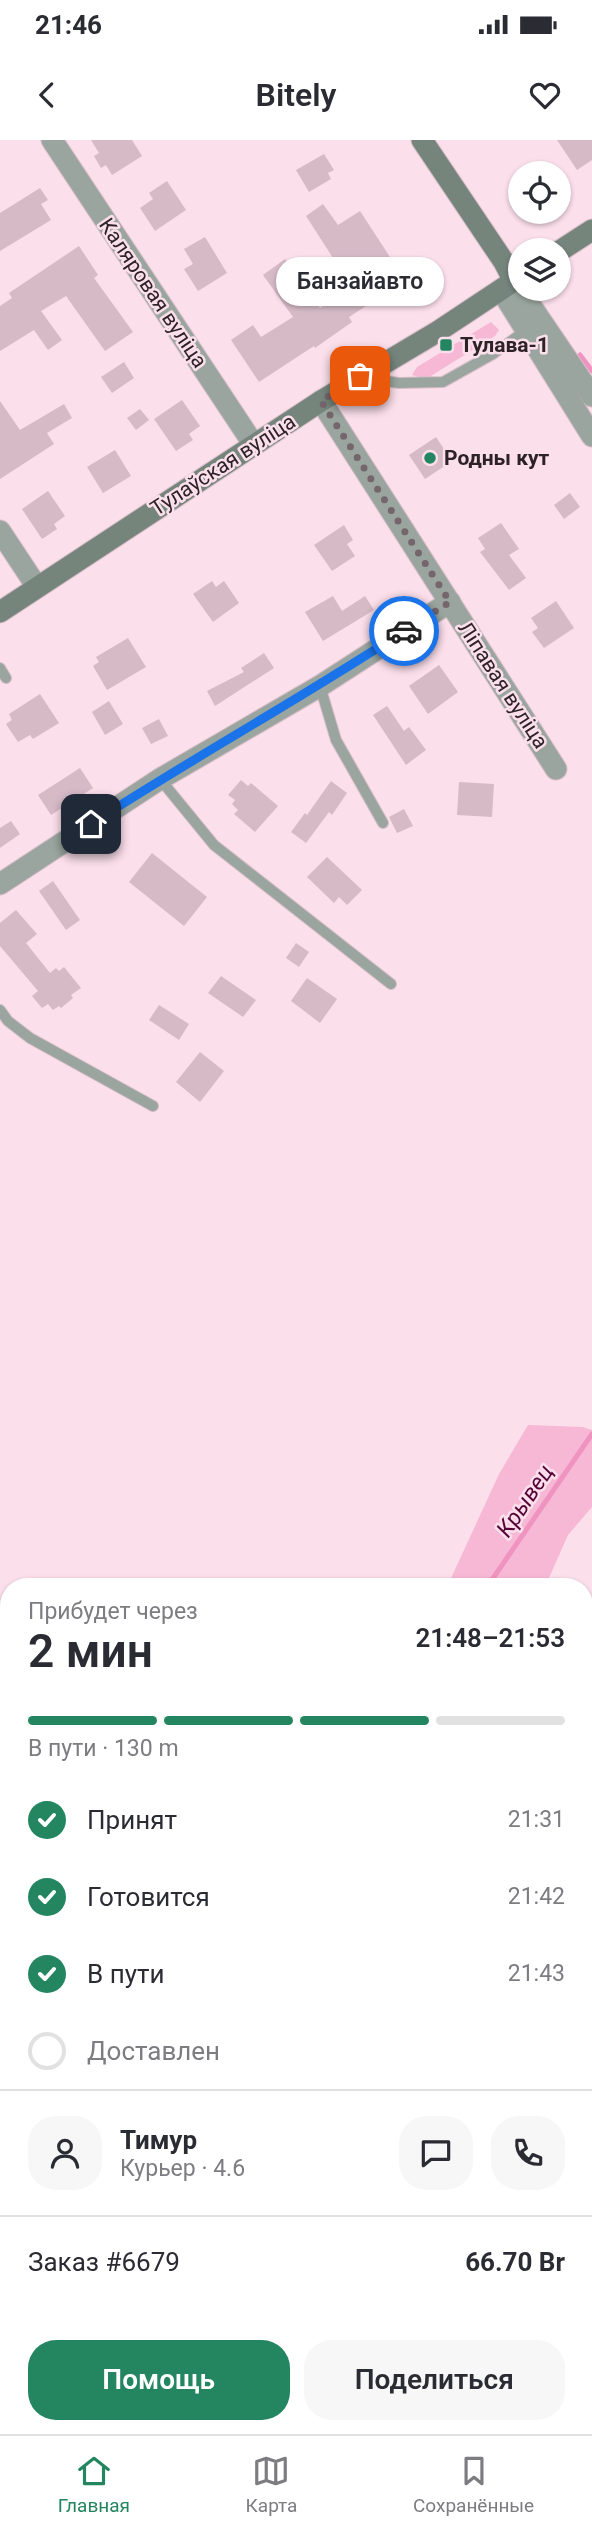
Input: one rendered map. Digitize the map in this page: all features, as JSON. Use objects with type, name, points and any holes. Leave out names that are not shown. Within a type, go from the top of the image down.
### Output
[{"type":"main road","points":[[422,140],[504,262],[508,274]]},
{"type":"main road","points":[[571,244],[592,230]]},
{"type":"main road","name":"Тулаўская вуліца","points":[[0,612],[321,401],[437,332],[508,285]]},
{"type":"street","name":"Каляровая вуліца","points":[[52,140],[254,445]]},
{"type":"street","points":[[516,301],[525,331],[592,436]]},
{"type":"street","points":[[524,301],[592,396]]},
{"type":"street","name":"Ліпавая вуліца","points":[[321,401],[556,769]]},
{"type":"street","points":[[0,531],[37,587]]},
{"type":"street","name":"Ліпавая вуліца","points":[[0,884],[160,779],[320,686],[450,602]]},
{"type":"lane","points":[[360,376],[399,383],[443,382],[493,354],[525,331]]},
{"type":"lane","points":[[320,686],[336,740],[383,823]]},
{"type":"lane","points":[[160,779],[214,845],[391,984]]},
{"type":"lane","points":[[0,1010],[8,1021],[30,1038],[153,1106]]},
{"type":"shaded area","points":[[491,322],[499,330],[495,336],[426,379],[412,375],[417,367]]},
{"type":"shaded area","points":[[528,1425],[583,1427],[592,1430],[592,1507],[568,1535],[549,1578],[451,1578],[499,1474]]},
{"type":"building","points":[[91,140],[132,140],[142,156],[112,175],[106,165],[101,168],[94,156],[99,153]]},
{"type":"building","points":[[557,140],[592,140],[592,160],[577,170]]},
{"type":"building","points":[[324,154],[334,170],[328,173],[331,179],[309,192],[296,170]]},
{"type":"building","points":[[167,181],[186,210],[155,231],[140,208],[153,199],[149,193]]},
{"type":"building","points":[[40,188],[48,200],[41,204],[51,220],[0,251],[0,213]]},
{"type":"building","points":[[323,204],[338,225],[360,211],[405,280],[391,289],[396,296],[384,304],[380,297],[349,317],[352,322],[315,348],[314,346],[259,382],[231,340],[253,325],[261,337],[293,317],[263,275],[285,259],[320,308],[351,286],[306,216]]},
{"type":"building","points":[[205,237],[227,273],[198,291],[184,269],[193,264],[184,249]]},
{"type":"building","points":[[79,246],[98,275],[94,278],[133,332],[105,351],[66,296],[41,311],[62,340],[48,350],[34,330],[0,351],[0,306],[12,298],[9,293]]},
{"type":"building","points":[[124,362],[134,378],[112,393],[101,377]]},
{"type":"building","points":[[182,400],[200,426],[189,434],[193,440],[176,451],[154,419]]},
{"type":"building","points":[[0,401],[20,430],[64,404],[72,418],[47,433],[54,444],[0,479]]},
{"type":"building","points":[[140,409],[149,420],[136,430],[127,418]]},
{"type":"building","name":"Родны кут","points":[[436,437],[452,461],[425,479],[409,455]]},
{"type":"building","points":[[115,450],[131,476],[103,493],[87,467]]},
{"type":"building","points":[[48,491],[65,516],[54,524],[57,529],[42,539],[22,509]]},
{"type":"building","points":[[570,493],[580,507],[564,519],[554,505]]},
{"type":"building","points":[[501,523],[519,549],[509,555],[526,578],[509,590],[480,552],[485,549],[478,538]]},
{"type":"building","points":[[344,525],[353,540],[347,544],[355,556],[332,571],[314,545]]},
{"type":"building","points":[[212,581],[216,587],[224,581],[239,603],[213,622],[193,594]]},
{"type":"building","points":[[333,596],[342,611],[365,596],[374,610],[323,641],[305,612]]},
{"type":"building","points":[[556,601],[574,628],[544,648],[532,632],[538,628],[531,618]]},
{"type":"building","points":[[128,638],[146,667],[107,690],[93,666],[99,662],[96,657]]},
{"type":"building","points":[[264,653],[274,668],[215,706],[207,691],[244,672],[241,668]]},
{"type":"building","points":[[439,665],[458,692],[428,714],[409,686]]},
{"type":"building","points":[[40,694],[59,723],[33,739],[30,735],[18,742],[6,724],[12,720],[9,714]]},
{"type":"building","points":[[109,701],[123,724],[105,735],[92,712]]},
{"type":"building","points":[[387,706],[404,731],[409,727],[426,750],[406,765],[373,715]]},
{"type":"building","points":[[159,719],[168,736],[151,744],[142,728]]},
{"type":"building","points":[[80,768],[93,788],[51,815],[38,795]]},
{"type":"building","points":[[241,780],[248,786],[251,783],[278,806],[255,832],[234,814],[238,810],[232,804],[235,800],[228,795]]},
{"type":"building","points":[[331,781],[347,793],[332,815],[329,812],[306,843],[291,832]]},
{"type":"building","points":[[459,782],[494,784],[492,817],[457,815]]},
{"type":"building","points":[[404,809],[413,826],[397,833],[389,817]]},
{"type":"building","points":[[11,821],[20,834],[0,848],[0,828]]},
{"type":"building","points":[[152,853],[207,897],[184,926],[129,882]]},
{"type":"building","points":[[327,857],[362,890],[347,905],[339,897],[334,903],[307,877]]},
{"type":"building","points":[[53,881],[80,920],[66,930],[39,891]]},
{"type":"building","points":[[16,910],[37,934],[26,943],[50,973],[56,968],[59,971],[64,967],[81,988],[71,995],[73,998],[61,1008],[59,1006],[53,1010],[48,1004],[42,1008],[32,996],[38,991],[0,946],[0,923]]},
{"type":"building","points":[[296,943],[309,952],[299,967],[286,958]]},
{"type":"building","points":[[221,976],[256,1000],[243,1017],[208,993]]},
{"type":"building","points":[[307,978],[337,999],[320,1023],[291,1001]]},
{"type":"building","points":[[159,1005],[189,1024],[179,1040],[149,1020]]},
{"type":"building","points":[[200,1052],[224,1071],[200,1102],[176,1082]]},
{"type":"waterway","points":[[580,355],[592,371]]},
{"type":"waterway","name":"Крывец","points":[[493,1578],[592,1434]]},
{"type":"way so far","points":[[360,376],[321,401],[450,602],[404,631]]},
{"type":"place","name":"Тулава-1","points":[[446,345]]},
{"type":"place","name":"Банзайавто","points":[[360,376]]},
{"type":"place","name":"Родны кут","points":[[430,458]]},
{"type":"route","points":[[91,824],[160,779],[320,686],[404,631]]}]
